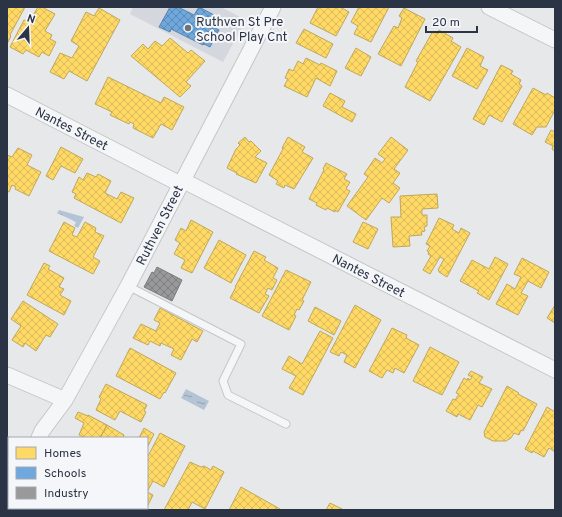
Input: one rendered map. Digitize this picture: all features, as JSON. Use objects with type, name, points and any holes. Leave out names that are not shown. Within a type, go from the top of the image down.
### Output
[{"type":"street","name":"Ruthven Street","points":[[39,437],[42,431],[65,400],[128,286],[273,7]]},
{"type":"street","points":[[489,7],[555,40]]},
{"type":"street","name":"Nantes Street","points":[[7,94],[555,370]]},
{"type":"street","points":[[7,375],[65,400]]},
{"type":"lane","points":[[128,286],[241,344],[223,381],[228,395],[286,424]]},
{"type":"shaded area","points":[[133,7],[221,7],[246,20],[223,62],[130,14]]},
{"type":"water","points":[[59,210],[84,217],[78,228],[74,226],[76,222],[57,213]]},
{"type":"water","points":[[186,389],[209,401],[204,410],[181,398]]},
{"type":"building: Homes","points":[[7,7],[25,7],[10,35],[11,36],[7,44]]},
{"type":"building: Homes","points":[[38,7],[42,7],[55,14],[45,31],[52,35],[50,39],[56,42],[49,56],[42,52],[39,57],[26,50],[23,54],[10,47],[24,20],[29,22]]},
{"type":"building: Homes","points":[[318,7],[340,7],[349,12],[336,36],[310,23]]},
{"type":"building: Homes","points":[[359,7],[389,7],[371,42],[354,34],[358,26],[351,22]]},
{"type":"building: Homes","points":[[99,8],[120,20],[87,81],[69,71],[64,79],[50,72],[60,53],[72,58],[79,46],[71,41],[86,12],[94,16]]},
{"type":"building: Homes","points":[[404,8],[425,19],[401,66],[378,54],[394,26],[398,28],[402,18],[399,16]]},
{"type":"building: Homes","points":[[304,29],[333,44],[326,58],[296,43]]},
{"type":"building: Homes","points":[[439,30],[453,38],[451,41],[461,47],[430,101],[405,87],[418,62],[416,61],[433,31],[437,34]]},
{"type":"building: Homes","points":[[170,38],[188,53],[191,50],[205,61],[186,82],[191,86],[180,97],[131,56],[143,44],[148,49],[155,41],[162,46]]},
{"type":"building: Homes","points":[[356,48],[371,57],[361,76],[345,68]]},
{"type":"building: Homes","points":[[467,48],[484,57],[480,66],[488,70],[477,89],[452,76]]},
{"type":"building: Homes","points":[[306,58],[337,71],[330,86],[316,78],[307,97],[284,86],[288,79],[285,78],[289,69],[293,71],[298,61],[303,64]]},
{"type":"building: Homes","points":[[501,65],[513,71],[511,74],[521,80],[519,84],[522,86],[502,122],[489,115],[484,125],[473,119]]},
{"type":"building: Homes","points":[[108,77],[161,103],[164,97],[184,107],[172,130],[161,124],[153,138],[133,128],[134,124],[130,122],[129,124],[110,115],[112,112],[95,104]]},
{"type":"building: Homes","points":[[533,88],[546,95],[547,93],[555,98],[555,110],[546,127],[537,127],[532,135],[513,124]]},
{"type":"building: Homes","points":[[330,93],[345,101],[342,107],[356,114],[352,122],[323,106]]},
{"type":"building: Homes","points":[[551,130],[555,132],[555,152],[552,149],[553,146],[545,142]]},
{"type":"building: Homes","points":[[245,137],[261,151],[255,157],[267,163],[256,183],[227,168],[236,149],[240,145],[238,143]]},
{"type":"building: Homes","points":[[288,137],[305,147],[302,152],[313,158],[294,189],[285,185],[284,188],[276,184],[278,181],[269,175]]},
{"type":"building: Homes","points":[[391,137],[408,150],[394,169],[400,173],[393,183],[400,188],[389,203],[382,198],[366,220],[347,206],[368,177],[364,174],[375,158],[382,163],[385,159],[378,154]]},
{"type":"building: Homes","points":[[61,147],[83,159],[75,173],[61,166],[53,180],[46,176]]},
{"type":"building: Homes","points":[[18,148],[32,155],[27,165],[41,172],[29,196],[15,189],[16,187],[12,185],[9,192],[7,191],[7,155],[12,157]]},
{"type":"building: Homes","points":[[326,163],[347,174],[344,179],[350,182],[346,189],[350,191],[338,212],[327,208],[326,210],[316,205],[317,203],[309,199]]},
{"type":"building: Homes","points":[[87,173],[96,177],[98,174],[111,181],[105,193],[117,199],[121,192],[134,198],[121,223],[74,198],[76,194],[72,192],[79,177],[83,180]]},
{"type":"building: Homes","points":[[437,194],[438,208],[422,209],[422,215],[427,215],[427,226],[424,227],[425,231],[421,232],[422,235],[409,236],[410,246],[393,247],[391,217],[401,217],[400,196]]},
{"type":"building: Homes","points":[[439,218],[454,225],[452,229],[459,233],[461,228],[470,233],[447,277],[438,270],[444,259],[440,257],[430,274],[423,270],[431,256],[427,251],[430,246],[426,244]]},
{"type":"building: Homes","points":[[191,220],[213,232],[192,273],[181,268],[185,260],[174,254],[180,243],[175,240],[181,228],[186,231]]},
{"type":"building: Homes","points":[[64,222],[75,228],[72,235],[77,237],[85,222],[96,228],[95,232],[104,236],[93,257],[100,261],[93,274],[49,251]]},
{"type":"building: Homes","points":[[363,222],[378,229],[368,249],[353,242]]},
{"type":"building: Homes","points":[[219,240],[246,255],[231,283],[204,268]]},
{"type":"building: Homes","points":[[254,251],[266,257],[264,260],[278,268],[273,278],[277,280],[272,290],[268,288],[265,294],[269,296],[259,313],[230,298]]},
{"type":"building: Homes","points":[[495,257],[508,264],[489,300],[477,293],[479,291],[460,281],[472,260],[489,269]]},
{"type":"building: Homes","points":[[522,258],[549,272],[541,288],[528,281],[521,293],[528,296],[518,315],[496,304],[507,284],[515,289],[521,277],[514,274]]},
{"type":"building: Homes","points":[[44,263],[50,266],[48,269],[64,278],[59,287],[64,289],[60,295],[71,301],[64,315],[27,295]]},
{"type":"building: Homes","points":[[286,270],[311,282],[302,300],[304,301],[294,315],[296,316],[289,330],[262,316]]},
{"type":"building: Homes","points":[[23,301],[58,324],[50,337],[46,335],[36,351],[25,343],[23,347],[12,340],[21,326],[11,319]]},
{"type":"building: Homes","points":[[355,305],[381,320],[355,368],[344,362],[347,355],[341,352],[339,356],[330,352]]},
{"type":"building: Homes","points":[[555,305],[555,323],[547,318]]},
{"type":"building: Homes","points":[[315,307],[341,321],[334,335],[308,321]]},
{"type":"building: Homes","points":[[160,308],[203,331],[197,342],[192,339],[181,360],[171,355],[174,349],[161,343],[160,346],[150,341],[148,345],[133,338],[141,324],[156,331],[160,323],[154,320]]},
{"type":"building: Homes","points":[[392,328],[407,335],[406,338],[419,345],[404,373],[395,368],[393,373],[387,370],[382,378],[369,371]]},
{"type":"building: Homes","points":[[320,331],[333,338],[303,395],[289,388],[296,376],[282,369],[289,356],[302,364]]},
{"type":"building: Homes","points":[[430,347],[459,362],[442,395],[413,381]]},
{"type":"building: Homes","points":[[130,348],[176,373],[160,399],[116,376]]},
{"type":"building: Homes","points":[[471,371],[483,377],[479,383],[492,389],[482,407],[478,405],[470,420],[458,414],[457,417],[446,411],[453,399],[455,400],[459,394],[456,393],[464,378],[467,380],[468,378],[470,380],[472,377],[468,375]]},
{"type":"building: Homes","points":[[106,384],[147,405],[144,411],[146,412],[141,422],[120,411],[115,420],[96,410],[101,399],[99,397]]},
{"type":"building: Homes","points":[[507,386],[519,393],[518,394],[537,404],[523,431],[521,430],[519,435],[514,433],[511,438],[506,441],[493,441],[485,437],[484,432]]},
{"type":"building: Homes","points":[[547,407],[555,412],[555,452],[549,448],[544,457],[533,451],[532,453],[525,449]]},
{"type":"building: Homes","points":[[78,412],[88,415],[107,425],[101,437],[84,437],[79,435],[84,423],[75,418]]},
{"type":"building: Homes","points":[[107,425],[124,435],[123,437],[101,437]]},
{"type":"building: Homes","points":[[144,428],[154,434],[148,446],[148,437],[140,437]]},
{"type":"building: Homes","points":[[160,433],[185,446],[164,487],[153,481],[148,490],[148,456]]},
{"type":"building: Homes","points":[[190,462],[201,467],[204,466],[211,470],[213,466],[224,472],[205,509],[192,502],[188,510],[164,510]]},
{"type":"building: Homes","points":[[241,487],[280,509],[229,510]]},
{"type":"building: Homes","points":[[148,492],[153,495],[148,505]]},
{"type":"building: Homes","points":[[330,503],[344,510],[326,510]]},
{"type":"building: Homes","points":[[118,509],[140,509],[139,510]]},
{"type":"building: Schools","name":"Ruthven St Pre School Play Cnt","points":[[170,7],[178,7],[194,15],[199,7],[216,16],[212,24],[214,26],[213,27],[219,30],[210,47],[171,29],[170,32],[159,27]]},
{"type":"building: Industry","points":[[157,267],[182,280],[172,301],[144,287],[152,272],[154,273]]},
{"type":"place","name":"Ruthven St Pre School Play Cnt","points":[[188,28]]}]
